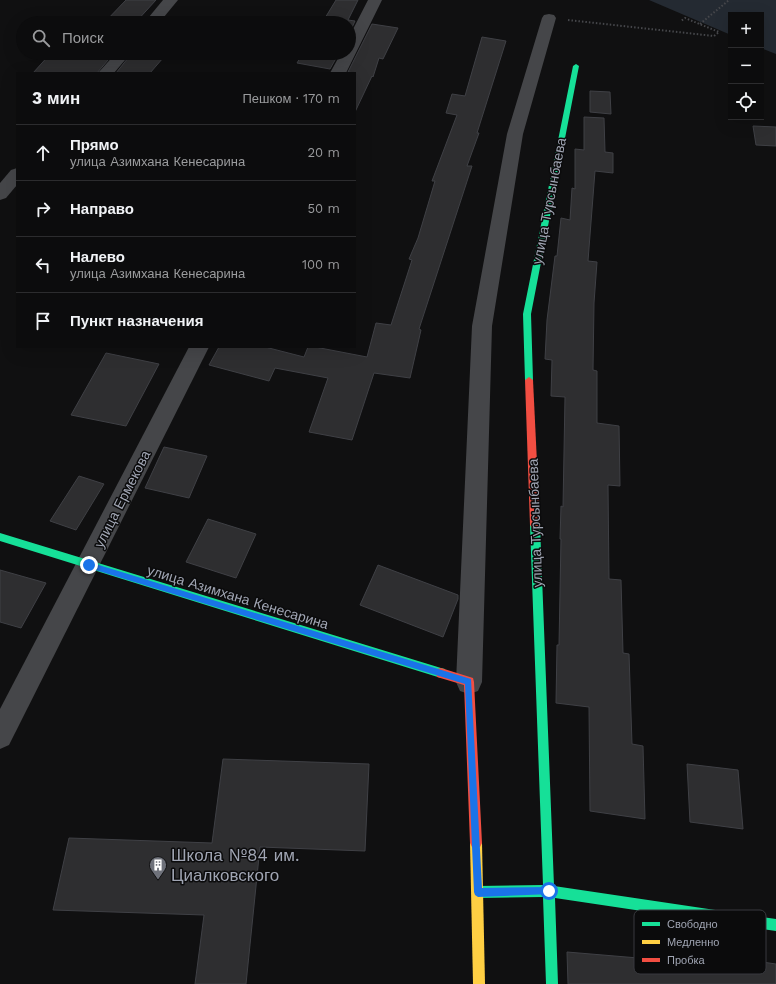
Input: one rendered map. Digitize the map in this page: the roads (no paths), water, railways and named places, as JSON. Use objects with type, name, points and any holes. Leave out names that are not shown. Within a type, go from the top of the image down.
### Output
[{"type":"street","points":[[157,16],[171,0]]},
{"type":"street","points":[[356,37],[375,0]]},
{"type":"street","points":[[479,984],[478,892],[469,682],[482,326],[514,134],[549,18]]},
{"type":"street","points":[[107,72],[118,60]]},
{"type":"street","points":[[338,72],[344,60]]},
{"type":"street","name":"улица Турсынбаева","points":[[552,984],[527,314],[576,66]]},
{"type":"street","points":[[0,170],[16,174]]},
{"type":"street","points":[[0,194],[16,175]]},
{"type":"street","name":"улица Ермекова","points":[[0,736],[89,565],[198,348]]},
{"type":"street","name":"улица Азимхана Кенесарина","points":[[0,537],[469,682]]},
{"type":"street","points":[[478,892],[549,891],[676,910]]},
{"type":"street","points":[[766,924],[776,925]]},
{"type":"place","name":"Школа №84 им. Циалковского","points":[[158,880]]}]
